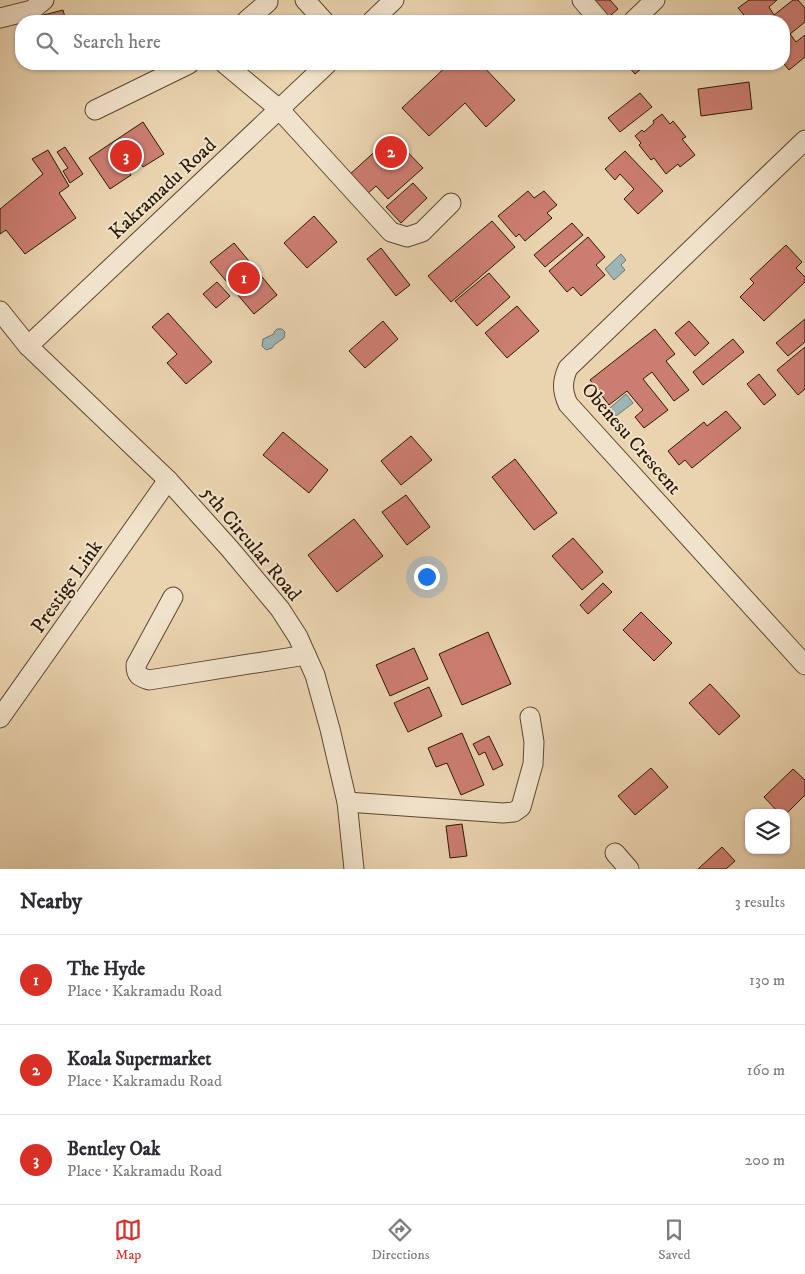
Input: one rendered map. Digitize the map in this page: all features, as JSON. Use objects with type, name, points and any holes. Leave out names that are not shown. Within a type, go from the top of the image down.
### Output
[{"type":"street","points":[[0,18],[32,10],[44,0]]},
{"type":"street","points":[[305,0],[319,15]]},
{"type":"street","points":[[378,15],[394,0]]},
{"type":"street","points":[[582,0],[595,15]]},
{"type":"street","points":[[639,15],[654,0]]},
{"type":"street","points":[[253,15],[268,2]]},
{"type":"street","points":[[96,110],[177,70]]},
{"type":"street","points":[[232,70],[279,109],[391,232],[406,237],[422,232],[451,204]]},
{"type":"street","name":"Kakramadu Road","points":[[28,346],[321,70]]},
{"type":"street","name":"Obenesu Crescent","points":[[803,146],[568,368],[563,378],[564,394],[568,404],[805,665]]},
{"type":"street","name":"5th Circular Road","points":[[0,311],[28,346],[168,480],[230,549],[280,609],[298,637],[314,675],[330,729],[347,802],[354,869]]},
{"type":"street","name":"Prestige Link","points":[[0,718],[168,480]]},
{"type":"street","points":[[173,598],[136,665],[136,673],[141,678],[149,680],[306,656]]},
{"type":"street","points":[[347,802],[503,813],[514,812],[521,807],[533,764],[534,742],[530,717]]},
{"type":"street","points":[[615,853],[629,869]]},
{"type":"water","points":[[621,254],[626,260],[621,265],[625,270],[614,280],[605,269]]},
{"type":"water","points":[[277,329],[282,329],[285,332],[284,338],[272,348],[266,350],[262,346],[263,339],[274,334]]},
{"type":"water","points":[[626,394],[633,403],[616,416],[610,408]]},
{"type":"building","points":[[588,0],[610,0],[618,9],[611,15],[601,15]]},
{"type":"building","points":[[749,0],[777,0],[769,7],[774,15],[744,15],[738,8]]},
{"type":"building","points":[[793,0],[798,0],[805,8],[805,22],[790,34],[790,15],[774,15]]},
{"type":"building","points":[[63,10],[64,15],[44,15]]},
{"type":"building","points":[[790,34],[796,42],[805,35],[805,57],[790,69]]},
{"type":"building","points":[[443,70],[487,70],[515,100],[486,127],[465,103],[429,136],[402,108]]},
{"type":"building","points":[[631,70],[640,70],[635,74]]},
{"type":"building","points":[[749,82],[752,109],[701,116],[698,89]]},
{"type":"building","points":[[640,93],[652,107],[620,132],[608,118]]},
{"type":"building","points":[[662,114],[670,124],[673,121],[686,137],[682,139],[695,155],[680,167],[678,164],[666,174],[654,158],[651,160],[639,145],[641,143],[635,136],[642,130],[644,132]]},
{"type":"building","points":[[143,122],[164,154],[143,167],[140,163],[136,165],[135,162],[130,166],[132,168],[129,170],[131,175],[110,189],[89,158]]},
{"type":"building","points":[[392,136],[423,168],[388,199],[376,186],[366,195],[348,176]]},
{"type":"building","points":[[65,147],[83,174],[70,183],[63,171],[68,168],[57,152]]},
{"type":"building","points":[[48,150],[69,186],[59,193],[76,218],[25,254],[6,230],[0,234],[0,209],[43,174],[32,159]]},
{"type":"building","points":[[625,151],[663,191],[638,214],[624,199],[634,189],[620,174],[615,180],[605,169]]},
{"type":"building","points":[[413,183],[427,198],[401,223],[386,207]]},
{"type":"building","points":[[528,191],[534,198],[544,191],[557,205],[547,213],[552,218],[525,241],[519,234],[516,237],[498,216]]},
{"type":"building","points":[[314,216],[337,242],[307,268],[284,243]]},
{"type":"building","points":[[492,221],[515,247],[451,302],[428,276]]},
{"type":"building","points":[[572,223],[583,235],[545,267],[534,255]]},
{"type":"building","points":[[588,237],[605,257],[596,265],[605,275],[581,296],[573,287],[567,292],[549,271]]},
{"type":"building","points":[[234,243],[277,295],[254,314],[210,262]]},
{"type":"building","points":[[786,245],[802,262],[796,268],[805,277],[805,282],[764,321],[740,297],[754,283],[750,279]]},
{"type":"building","points":[[381,248],[410,285],[396,296],[367,259]]},
{"type":"building","points":[[489,273],[510,297],[477,326],[455,301]]},
{"type":"building","points":[[217,282],[230,296],[216,308],[203,294]]},
{"type":"building","points":[[517,306],[539,331],[507,358],[485,333]]},
{"type":"building","points":[[168,313],[212,362],[186,384],[167,363],[177,354],[152,327]]},
{"type":"building","points":[[805,319],[805,342],[788,356],[776,343]]},
{"type":"building","points":[[383,321],[398,339],[365,368],[349,351]]},
{"type":"building","points":[[689,321],[709,343],[695,356],[675,333]]},
{"type":"building","points":[[655,329],[675,354],[666,361],[689,390],[674,401],[652,372],[643,379],[668,410],[644,428],[635,417],[643,410],[627,391],[609,405],[590,380]]},
{"type":"building","points":[[733,339],[744,352],[703,385],[693,372]]},
{"type":"building","points":[[805,347],[805,389],[798,395],[777,370]]},
{"type":"building","points":[[759,374],[776,395],[764,405],[747,384]]},
{"type":"building","points":[[726,411],[741,428],[692,468],[685,460],[679,465],[668,451],[704,422],[707,426]]},
{"type":"building","points":[[283,432],[328,470],[309,493],[263,455]]},
{"type":"building","points":[[411,436],[432,460],[401,485],[381,461]]},
{"type":"building","points":[[515,459],[557,513],[534,530],[492,477]]},
{"type":"building","points":[[406,495],[430,527],[407,545],[382,512]]},
{"type":"building","points":[[354,519],[383,556],[337,592],[308,555]]},
{"type":"building","points":[[573,538],[603,572],[582,590],[552,556]]},
{"type":"building","points":[[603,583],[612,592],[588,614],[580,605]]},
{"type":"building","points":[[641,612],[672,643],[654,661],[623,630]]},
{"type":"building","points":[[488,632],[511,684],[462,705],[439,654]]},
{"type":"building","points":[[414,648],[428,679],[390,696],[376,665]]},
{"type":"building","points":[[710,684],[740,716],[719,735],[689,703]]},
{"type":"building","points":[[429,687],[442,716],[408,732],[394,703]]},
{"type":"building","points":[[462,733],[484,785],[461,795],[447,763],[436,767],[428,748]]},
{"type":"building","points":[[489,736],[503,765],[493,770],[485,752],[479,755],[473,744]]},
{"type":"building","points":[[651,768],[668,787],[635,815],[618,796]]},
{"type":"building","points":[[793,769],[805,780],[805,795],[790,810],[775,809],[764,797]]},
{"type":"building","points":[[462,824],[467,856],[450,858],[446,826]]},
{"type":"building","points":[[722,847],[735,861],[726,869],[698,869]]},
{"type":"place","name":"Koala Supermarket","points":[[391,152]]},
{"type":"place","name":"Bentley Oak","points":[[126,156]]},
{"type":"place","name":"The Hyde","points":[[244,278]]}]
